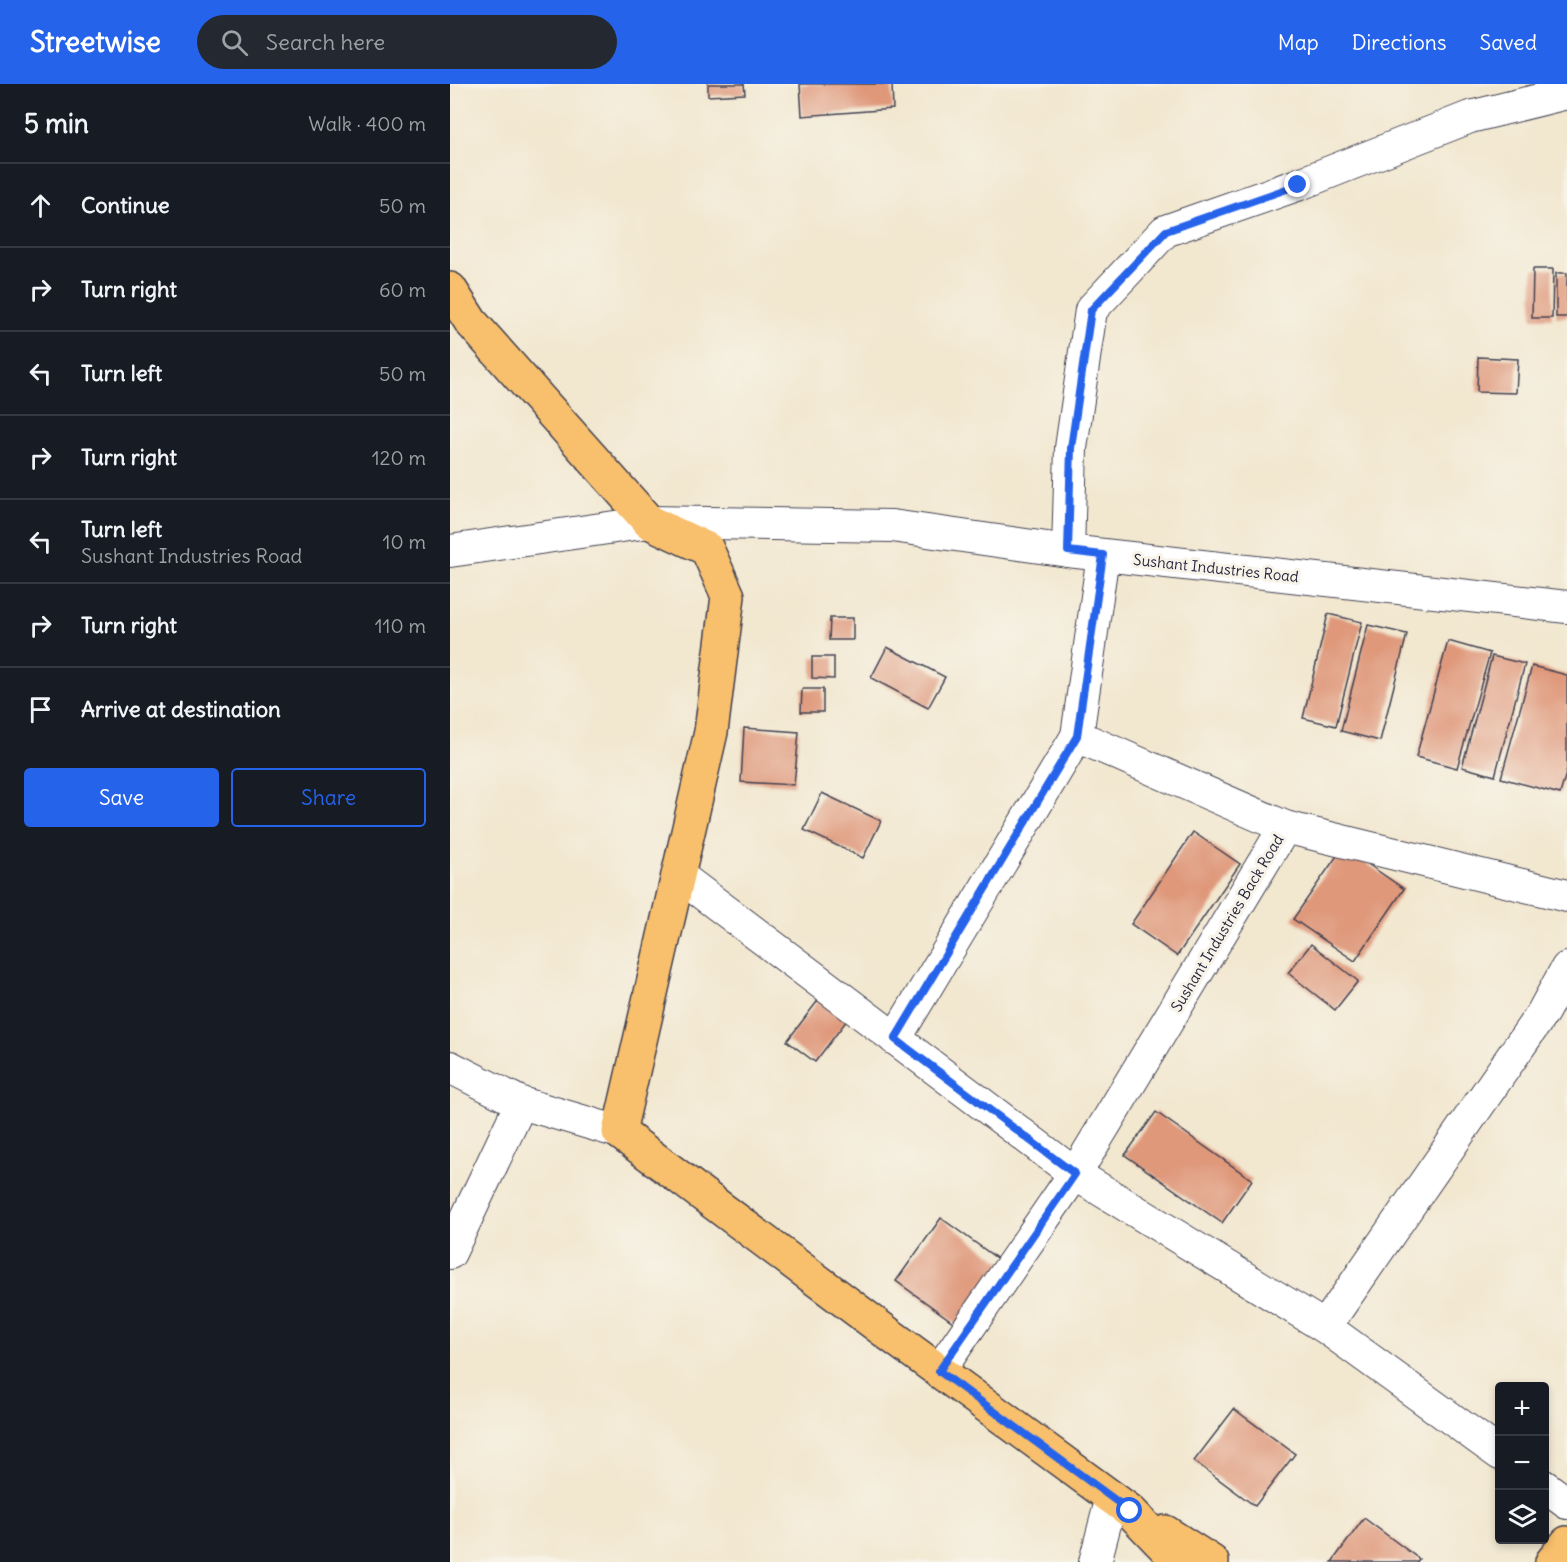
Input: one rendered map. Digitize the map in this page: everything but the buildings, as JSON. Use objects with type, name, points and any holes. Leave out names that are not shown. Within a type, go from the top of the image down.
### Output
[{"type":"main road","points":[[450,290],[471,322],[649,522],[707,549],[728,596],[711,732],[619,1132],[1121,1504],[1212,1562]]},
{"type":"main road","points":[[1121,1504],[1179,1562]]},
{"type":"main road","points":[[1552,1562],[1567,1543]]},
{"type":"street","points":[[1068,551],[1071,448],[1091,310],[1166,231],[1298,185],[1470,117],[1567,93]]},
{"type":"street","name":"Sushant Industries Road","points":[[450,551],[649,522],[892,526],[1068,551],[1567,607]]},
{"type":"street","points":[[895,1039],[1077,736],[1103,555]]},
{"type":"street","points":[[1077,736],[1285,827]]},
{"type":"street","name":"Sushant Industries Back Road","points":[[939,1371],[1075,1174],[1285,827],[1567,896]]},
{"type":"street","points":[[678,875],[1075,1174],[1325,1327],[1495,1450]]},
{"type":"street","points":[[1325,1327],[1544,1012],[1567,968]]},
{"type":"street","points":[[450,1067],[521,1103],[619,1132]]},
{"type":"street","points":[[450,1252],[521,1103]]},
{"type":"street","points":[[1549,1489],[1567,1503]]},
{"type":"street","points":[[1095,1562],[1121,1504]]},
{"type":"route","points":[[1130,1511],[939,1371],[1075,1174],[895,1039],[1077,736],[1103,555],[1068,551],[1071,448],[1091,310],[1166,231],[1298,185]]}]
